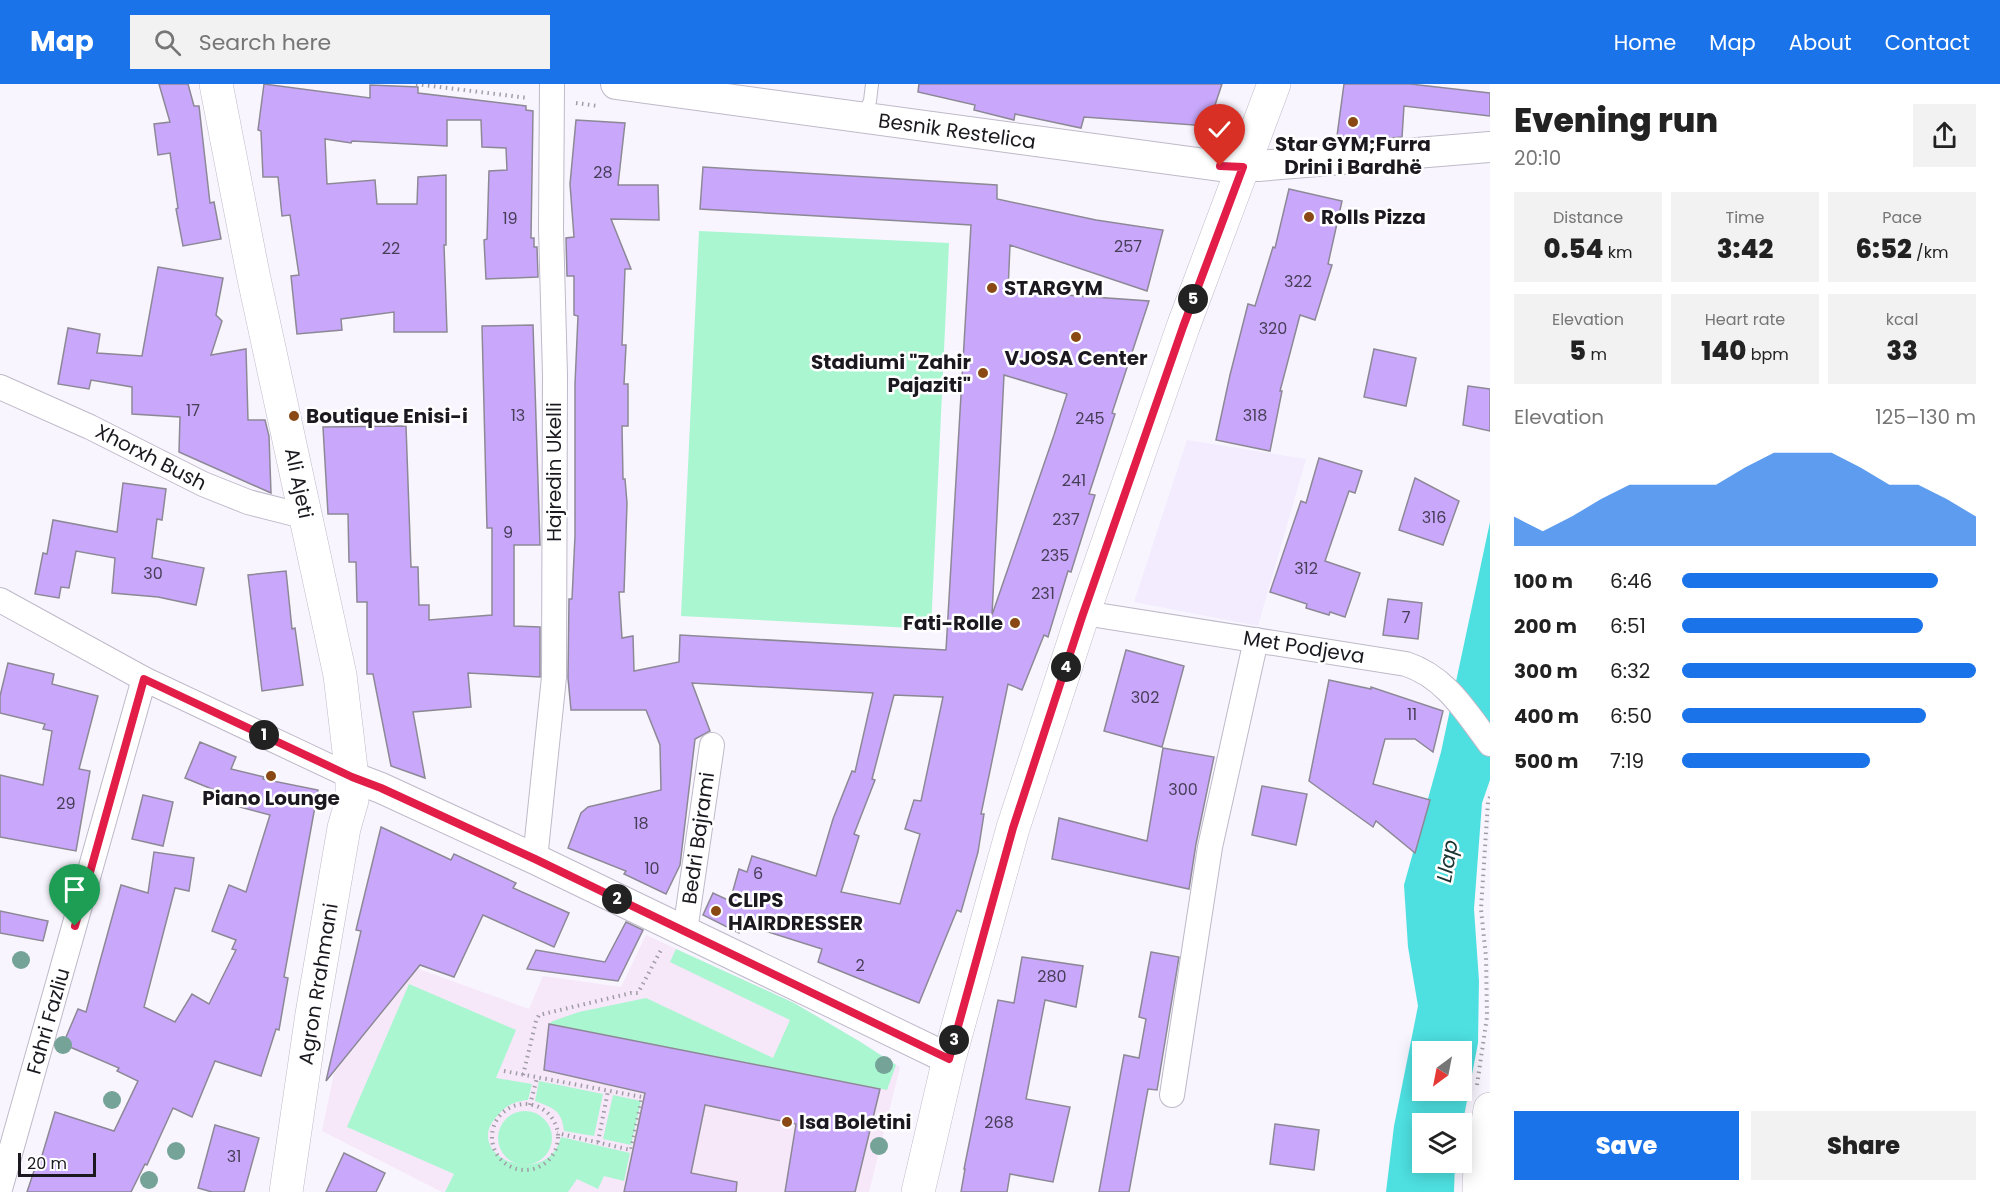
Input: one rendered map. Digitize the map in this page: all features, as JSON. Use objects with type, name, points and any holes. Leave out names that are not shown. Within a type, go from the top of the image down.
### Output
[{"type":"main road","name":"Ali Ajeti","points":[[216,84],[253,274],[340,675],[352,777]]},
{"type":"main road","points":[[918,1192],[949,1059],[1013,828],[1179,338],[1274,84]]},
{"type":"main road","name":"Agron Rrahmani","points":[[285,1192],[312,1014],[344,828],[352,800],[352,777]]},
{"type":"main road","points":[[1479,1192],[1483,1098]]},
{"type":"street","name":"Besnik Restelica","points":[[608,95],[671,87],[861,118],[1192,163],[1243,167],[1490,147]]},
{"type":"street","name":"Hajredin Ukelli","points":[[535,859],[554,677],[555,375],[546,92]]},
{"type":"street","name":"Xhorxh Bush","points":[[0,387],[90,427],[203,484],[248,502],[307,517]]},
{"type":"street","name":"Bedri Bajrami","points":[[0,600],[144,679],[352,777],[381,788],[535,859],[949,1059]]},
{"type":"street","name":"Met Podjeva","points":[[1084,613],[1406,664],[1431,674],[1456,699],[1490,744]]},
{"type":"street","points":[[1172,1095],[1210,847],[1256,640]]},
{"type":"street","name":"Fahri Fazliu","points":[[0,1189],[144,679]]},
{"type":"street","name":"Bedri Bajrami","points":[[679,928],[711,745]]},
{"type":"lane","points":[[861,118],[870,101],[872,84]]},
{"type":"path","points":[[416,84],[546,92]]},
{"type":"path","points":[[576,103],[608,95]]},
{"type":"path","points":[[1483,1098],[1487,1017],[1486,957],[1481,909],[1490,797]]},
{"type":"path","points":[[523,1075],[539,1015],[638,993],[679,928]]},
{"type":"path","points":[[504,1071],[642,1097],[631,1150],[557,1133]]},
{"type":"path","points":[[530,1105],[537,1078]]},
{"type":"path","points":[[598,1142],[608,1091]]},
{"type":"path","points":[[522,1104],[530,1105],[544,1110],[552,1118],[557,1128],[558,1140],[549,1160],[539,1167],[528,1170],[518,1169],[508,1166],[500,1159],[492,1140],[493,1130],[496,1120],[512,1107],[522,1104]]},
{"type":"shaded area","points":[[1187,440],[1306,459],[1258,626],[1134,602]]},
{"type":"shaded area","points":[[646,935],[794,1003],[900,1067],[869,1192],[442,1192],[322,1131],[334,1073],[411,978],[416,968],[529,1009],[543,976],[621,987]]},
{"type":"green space","points":[[699,231],[949,243],[931,629],[681,616]]},
{"type":"green space","points":[[676,949],[794,1003],[896,1065],[887,1090],[549,1024],[579,1012],[646,998],[773,1058],[790,1020],[670,962]]},
{"type":"green space","points":[[409,984],[516,1030],[496,1078],[532,1084],[528,1100],[515,1102],[505,1108],[489,1129],[489,1143],[496,1154],[509,1162],[524,1165],[540,1162],[553,1153],[561,1137],[630,1153],[624,1181],[604,1176],[598,1189],[577,1179],[568,1192],[445,1192],[454,1174],[347,1127]]},
{"type":"green space","points":[[539,1081],[603,1094],[594,1136],[564,1131],[559,1114],[535,1101]]},
{"type":"green space","points":[[613,1095],[641,1101],[631,1145],[603,1139]]},
{"type":"green space","points":[[525,1111],[535,1113],[544,1119],[550,1128],[552,1138],[550,1148],[544,1157],[535,1163],[525,1165],[515,1163],[506,1157],[500,1148],[498,1138],[500,1128],[506,1119],[515,1113]]},
{"type":"water","name":"Llap","points":[[1490,522],[1490,780],[1482,803],[1474,909],[1479,981],[1478,1043],[1472,1074],[1472,1041],[1412,1041],[1412,1101],[1467,1101],[1465,1113],[1412,1113],[1412,1173],[1455,1173],[1454,1192],[1386,1192],[1394,1126],[1418,1006],[1408,947],[1404,885],[1441,752]]},
{"type":"building","points":[[159,84],[188,84],[194,106],[199,106],[210,203],[214,202],[221,239],[183,246],[176,209],[178,208],[170,153],[158,155],[154,124],[170,122]]},
{"type":"building","points":[[264,84],[370,98],[370,85],[418,87],[418,93],[526,106],[526,110],[533,111],[531,238],[534,238],[534,247],[537,247],[538,277],[486,279],[484,240],[487,239],[489,171],[507,170],[506,148],[482,147],[481,120],[447,120],[447,146],[352,141],[351,143],[325,139],[327,184],[375,180],[377,204],[417,204],[418,177],[446,175],[446,245],[444,245],[447,332],[394,332],[394,312],[341,319],[342,330],[297,334],[291,276],[299,275],[290,215],[282,216],[278,177],[263,177],[261,131],[258,130]]},
{"type":"building","points":[[919,84],[1222,84],[1208,126],[1084,117],[1081,128],[1015,114],[1014,120],[974,110],[975,105],[918,92]]},
{"type":"building","points":[[1344,84],[1410,84],[1490,93],[1490,116],[1404,106],[1402,137],[1380,139],[1337,136]]},
{"type":"building","points":[[576,120],[625,123],[618,185],[658,185],[659,220],[611,219],[631,269],[625,269],[622,345],[626,345],[624,384],[628,384],[628,426],[622,426],[623,479],[625,479],[627,503],[624,592],[619,592],[622,638],[633,636],[634,671],[679,662],[680,635],[946,650],[971,225],[700,209],[703,167],[997,185],[997,199],[1096,220],[1163,230],[1147,291],[1010,245],[1008,291],[1149,301],[1112,413],[1115,414],[1089,494],[1095,495],[1048,637],[1044,635],[1022,690],[1008,684],[981,814],[984,814],[978,852],[961,912],[957,910],[919,1003],[818,962],[822,949],[743,924],[739,933],[703,915],[713,893],[730,901],[739,869],[747,872],[752,856],[816,876],[833,819],[852,771],[855,772],[873,693],[692,683],[710,731],[695,739],[680,865],[666,894],[624,874],[626,871],[568,848],[581,813],[588,807],[661,790],[660,745],[646,710],[571,710],[568,678],[569,599],[572,599],[575,536],[575,384],[578,316],[574,315],[574,276],[567,276],[566,238],[574,237],[570,184]],"holes":[[[1004,375],[1067,394],[992,615]],[[894,695],[943,697],[921,801],[914,800],[905,829],[920,834],[900,904],[841,892],[859,836],[854,834],[875,780],[872,779]]]},
{"type":"building","points":[[1289,189],[1342,201],[1328,264],[1332,265],[1315,320],[1300,315],[1280,391],[1282,391],[1270,451],[1216,440],[1248,304],[1255,306],[1273,247],[1275,248]]},
{"type":"building","points":[[158,267],[223,278],[216,315],[222,321],[211,355],[246,349],[248,420],[265,420],[269,436],[271,493],[179,452],[180,417],[132,414],[132,387],[91,380],[89,389],[58,384],[68,328],[100,334],[97,353],[142,356]]},
{"type":"building","points":[[533,325],[540,545],[514,545],[514,626],[540,627],[540,677],[468,673],[471,707],[413,712],[425,778],[391,766],[373,674],[367,674],[367,602],[357,602],[356,562],[349,562],[348,514],[328,514],[323,427],[406,426],[411,567],[418,567],[419,605],[429,605],[429,620],[492,615],[492,528],[487,528],[482,326]]},
{"type":"building","points":[[1374,349],[1416,358],[1406,406],[1364,397]]},
{"type":"building","points":[[1468,386],[1490,389],[1490,431],[1463,425]]},
{"type":"building","points":[[1319,458],[1362,471],[1355,493],[1349,491],[1325,561],[1360,573],[1345,617],[1306,608],[1307,604],[1270,592],[1301,501],[1306,503]]},
{"type":"building","points":[[1415,478],[1459,501],[1443,545],[1399,530]]},
{"type":"building","points":[[123,483],[166,489],[162,520],[157,519],[152,558],[204,568],[196,605],[158,597],[112,593],[115,558],[76,551],[69,588],[61,587],[59,598],[35,594],[43,553],[47,554],[53,520],[117,532]]},
{"type":"building","points":[[286,571],[292,629],[295,628],[303,685],[262,691],[248,575]]},
{"type":"building","points":[[1388,599],[1422,603],[1418,639],[1383,635]]},
{"type":"building","points":[[1126,650],[1184,666],[1162,747],[1104,731]]},
{"type":"building","points":[[8,663],[54,674],[52,684],[98,696],[79,769],[90,771],[76,851],[0,837],[0,775],[43,785],[52,731],[43,729],[45,724],[0,713],[0,696]]},
{"type":"building","points":[[1329,680],[1371,689],[1371,687],[1443,711],[1433,752],[1415,739],[1385,739],[1373,784],[1430,800],[1415,853],[1376,821],[1373,827],[1309,781]]},
{"type":"building","points":[[200,742],[236,757],[231,769],[264,777],[263,779],[318,790],[284,977],[288,978],[279,1030],[276,1029],[261,1076],[215,1061],[192,1117],[173,1108],[147,1165],[145,1164],[131,1192],[27,1192],[35,1168],[38,1169],[55,1112],[114,1131],[138,1081],[117,1071],[119,1068],[63,1044],[78,1009],[86,1012],[121,885],[148,893],[154,852],[194,858],[189,891],[175,888],[144,1007],[175,1022],[192,994],[209,1004],[236,950],[232,949],[236,940],[212,931],[229,885],[246,892],[270,815],[232,805],[234,798],[185,778]]},
{"type":"building","points":[[1163,748],[1214,757],[1189,889],[1052,859],[1059,818],[1147,841]]},
{"type":"building","points":[[1262,786],[1307,794],[1296,845],[1252,835]]},
{"type":"building","points":[[143,795],[173,802],[163,846],[132,839]]},
{"type":"building","points":[[381,827],[451,860],[454,854],[516,883],[513,888],[569,913],[554,947],[483,915],[454,977],[420,965],[326,1081],[361,931],[356,930]]},
{"type":"building","points":[[0,911],[48,921],[43,941],[0,933]]},
{"type":"building","points":[[626,922],[643,930],[618,981],[527,969],[536,950],[605,962]]},
{"type":"building","points":[[1151,952],[1179,957],[1157,1090],[1148,1089],[1129,1192],[1099,1192],[1124,1055],[1139,1058],[1146,1019],[1139,1017]]},
{"type":"building","points":[[1022,957],[1083,966],[1076,1007],[1045,1000],[1026,1099],[1070,1107],[1053,1182],[1010,1174],[1007,1192],[961,1192],[998,1000],[1014,1003]]},
{"type":"building","points":[[549,1024],[880,1089],[855,1192],[785,1192],[796,1124],[705,1105],[691,1173],[737,1182],[736,1192],[624,1192],[645,1093],[544,1070]]},
{"type":"building","points":[[1275,1124],[1319,1130],[1314,1170],[1270,1164]]},
{"type":"building","points":[[215,1125],[259,1138],[244,1192],[212,1192],[198,1188]]},
{"type":"building","points":[[344,1153],[385,1173],[376,1192],[326,1192]]},
{"type":"place","name":"Star GYM;Furra Drini i Bardhë","points":[[1353,122]]},
{"type":"place","name":"Rolls Pizza","points":[[1309,217]]},
{"type":"place","name":"STARGYM","points":[[992,288]]},
{"type":"place","name":"VJOSA Center","points":[[1076,337]]},
{"type":"place","name":"Stadiumi \"Zahir Pajaziti\"","points":[[983,373]]},
{"type":"place","name":"Boutique Enisi-i","points":[[294,416]]},
{"type":"place","name":"Fati-Rolle","points":[[1015,623]]},
{"type":"place","name":"Piano Lounge","points":[[271,776]]},
{"type":"place","name":"CLIPS HAIRDRESSER","points":[[716,911]]},
{"type":"place","name":"Isa Boletini","points":[[787,1122]]},
{"type":"route","points":[[75,926],[144,679],[352,777],[381,788],[535,859],[949,1059],[1013,828],[1082,617],[1183,327],[1243,167],[1220,166]]}]
